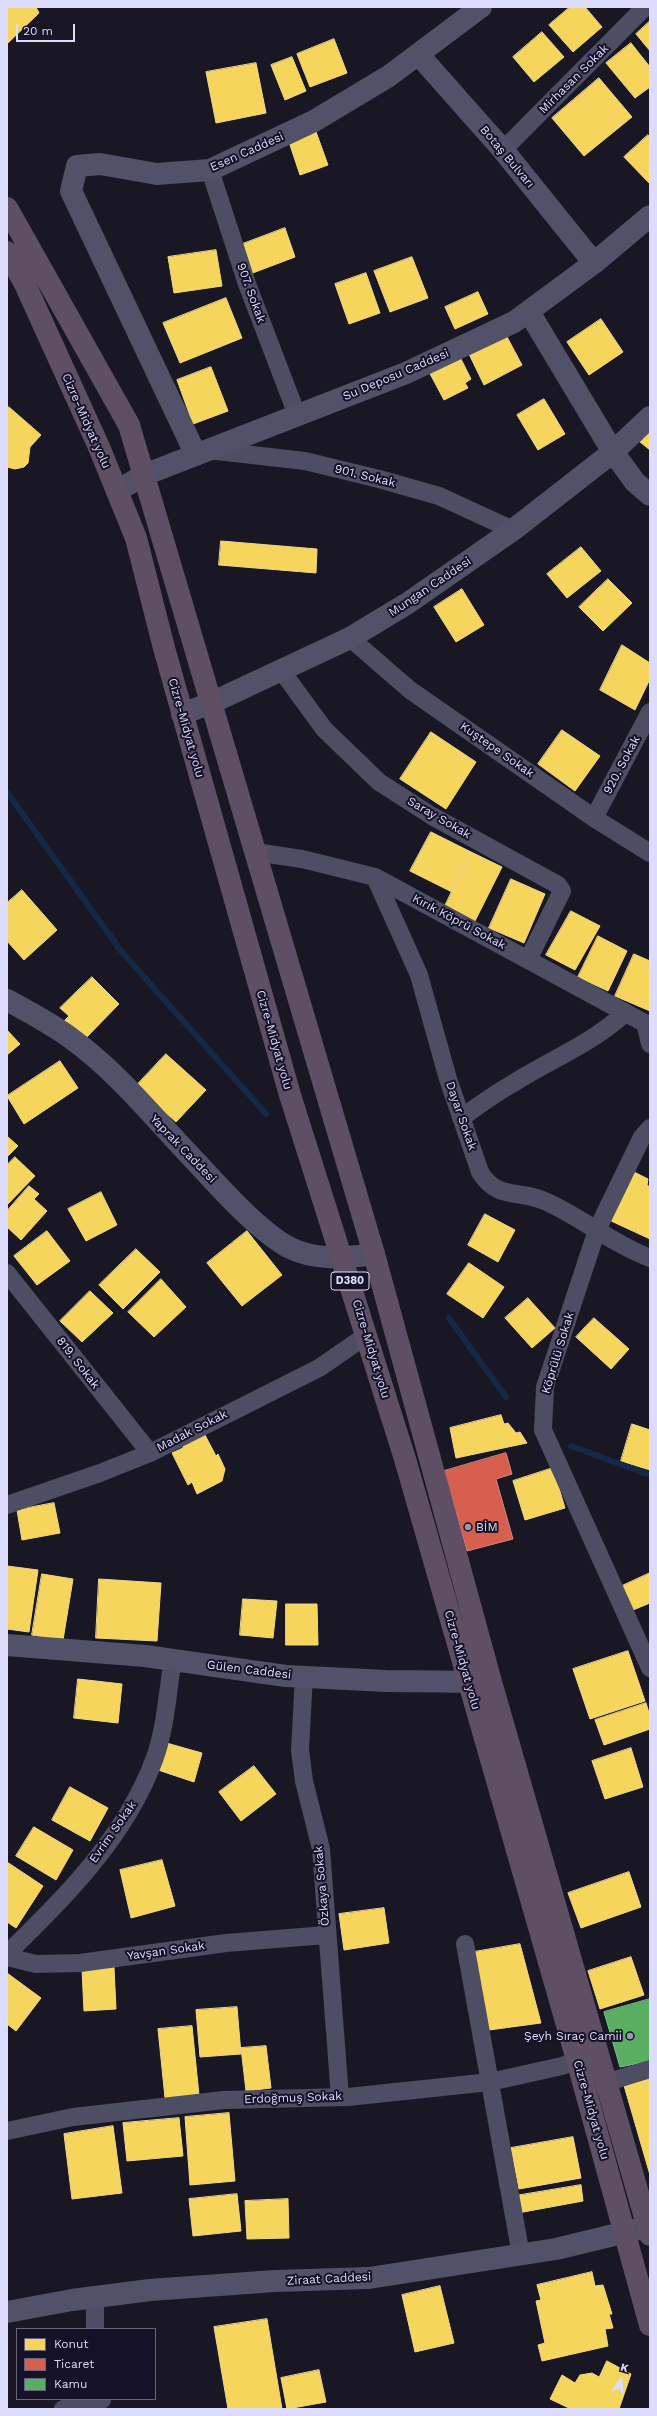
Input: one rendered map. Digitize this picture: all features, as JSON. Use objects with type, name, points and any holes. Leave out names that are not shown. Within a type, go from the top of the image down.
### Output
[{"type":"highway","name":"Cizre-Midyat yolu","points":[[7,208],[129,425],[374,1254],[491,1682],[605,2083],[649,2231]]},
{"type":"highway","name":"Cizre-Midyat yolu","points":[[7,252],[34,304],[99,447],[136,538],[182,714],[290,1096],[367,1334],[577,2060],[626,2233],[650,2325]]},
{"type":"street","name":"Esen Caddesi","points":[[202,452],[71,191],[77,166],[100,164],[157,174],[210,170],[314,121],[389,76],[481,7]]},
{"type":"street","name":"Mirhasan Sokak","points":[[503,150],[645,7]]},
{"type":"street","name":"Botaş Bulvarı","points":[[418,54],[503,150],[594,263]]},
{"type":"street","name":"907. Sokak","points":[[210,170],[247,284],[297,415]]},
{"type":"street","name":"Su Deposu Caddesi","points":[[117,491],[144,475],[406,373],[514,322],[594,263],[650,216]]},
{"type":"street","points":[[528,312],[613,452],[635,482],[650,496]]},
{"type":"street","name":"Mungan Caddesi","points":[[182,714],[211,703],[350,638],[408,603],[513,530],[613,452],[650,417]]},
{"type":"street","name":"901. Sokak","points":[[202,452],[305,461],[379,479],[439,496],[513,530]]},
{"type":"street","name":"Kuştepe Sokak","points":[[350,638],[410,690],[594,818],[650,854]]},
{"type":"street","name":"Saray Sokak","points":[[281,670],[324,729],[379,782],[432,816],[558,885],[562,891],[528,960]]},
{"type":"street","name":"920. Sokak","points":[[594,818],[650,712]]},
{"type":"street","name":"Kırık Köprü Sokak","points":[[255,852],[302,859],[375,877],[647,1025]]},
{"type":"street","name":"Dayar Sokak","points":[[375,877],[419,975],[448,1079],[480,1172],[487,1183],[497,1190],[546,1201],[650,1258]]},
{"type":"street","name":"Yaprak Caddesi","points":[[7,1000],[73,1039],[100,1063],[264,1230],[288,1247],[319,1257],[343,1258],[374,1254]]},
{"type":"street","points":[[461,1118],[512,1083],[585,1045],[625,1013]]},
{"type":"street","points":[[647,1025],[650,1044]]},
{"type":"street","name":"Köprülü Sokak","points":[[650,1128],[642,1137],[597,1230],[545,1387],[544,1430],[650,1668]]},
{"type":"street","name":"819. Sokak","points":[[7,1272],[150,1453]]},
{"type":"street","name":"Madak Sokak","points":[[7,1505],[100,1473],[150,1453],[319,1368],[367,1334]]},
{"type":"street","name":"Gülen Caddesi","points":[[7,1645],[173,1660],[304,1676],[386,1681],[491,1682]]},
{"type":"street","name":"Evrim Sokak","points":[[7,1955],[67,1894],[111,1840],[140,1794],[155,1760],[165,1718],[173,1660]]},
{"type":"street","name":"Özkaya Sokak","points":[[304,1676],[300,1750],[304,1781],[320,1849],[340,2097]]},
{"type":"street","name":"Yavşan Sokak","points":[[7,1955],[36,1964],[80,1963],[226,1943],[326,1935]]},
{"type":"street","points":[[465,1944],[521,2255]]},
{"type":"street","name":"Erdoğmuş Sokak","points":[[7,2131],[73,2117],[224,2100],[340,2097],[490,2082],[562,2066],[577,2060]]},
{"type":"street","points":[[605,2083],[650,2069]]},
{"type":"street","name":"Ziraat Caddesi","points":[[7,2312],[95,2297],[150,2290],[275,2281],[369,2278],[521,2255],[626,2233],[649,2231]]},
{"type":"street","points":[[95,2297],[95,2328]]},
{"type":"street","points":[[63,2409],[103,2403]]},
{"type":"building: Konut","points":[[7,7],[36,7],[39,13],[7,44]]},
{"type":"building: Konut","points":[[570,7],[585,7],[602,27],[573,52],[549,25]]},
{"type":"building: Konut","points":[[650,21],[650,51],[636,34]]},
{"type":"building: Konut","points":[[542,32],[564,57],[534,82],[513,57]]},
{"type":"building: Konut","points":[[334,39],[347,73],[310,87],[297,54]]},
{"type":"building: Konut","points":[[631,43],[650,67],[650,87],[635,98],[606,63]]},
{"type":"building: Konut","points":[[292,57],[306,91],[285,100],[271,65]]},
{"type":"building: Konut","points":[[256,63],[266,113],[216,123],[206,72]]},
{"type":"building: Konut","points":[[599,78],[632,117],[584,156],[552,118]]},
{"type":"building: Konut","points":[[315,129],[328,165],[300,175],[288,139]]},
{"type":"building: Konut","points":[[648,135],[650,138],[650,184],[624,157]]},
{"type":"building: Konut","points":[[285,228],[295,257],[250,274],[240,245]]},
{"type":"building: Konut","points":[[216,250],[222,286],[174,293],[168,257]]},
{"type":"building: Konut","points":[[412,257],[428,298],[390,312],[374,271]]},
{"type":"building: Konut","points":[[366,273],[380,313],[349,324],[335,284]]},
{"type":"building: Konut","points":[[478,292],[488,314],[455,329],[445,307]]},
{"type":"building: Konut","points":[[226,298],[242,338],[180,363],[163,323]]},
{"type":"building: Konut","points":[[601,319],[623,352],[589,375],[567,342]]},
{"type":"building: Konut","points":[[506,335],[522,365],[484,385],[469,354]]},
{"type":"building: Konut","points":[[459,355],[471,379],[465,383],[468,388],[444,400],[428,370]]},
{"type":"building: Konut","points":[[211,367],[228,411],[193,424],[177,380]]},
{"type":"building: Konut","points":[[544,399],[565,434],[538,450],[517,415]]},
{"type":"building: Konut","points":[[9,407],[41,435],[30,447],[28,463],[24,467],[15,469],[7,467],[7,409]]},
{"type":"building: Konut","points":[[650,430],[650,450],[640,442]]},
{"type":"building: Konut","points":[[221,541],[317,549],[316,573],[219,565]]},
{"type":"building: Konut","points":[[581,547],[601,571],[567,598],[547,574]]},
{"type":"building: Konut","points":[[608,579],[632,603],[603,631],[579,607]]},
{"type":"building: Konut","points":[[462,589],[484,625],[456,642],[434,607]]},
{"type":"building: Konut","points":[[622,645],[650,663],[650,679],[635,710],[600,690]]},
{"type":"building: Konut","points":[[562,730],[600,756],[575,791],[538,764]]},
{"type":"building: Konut","points":[[431,732],[476,762],[446,809],[400,779]]},
{"type":"building: Konut","points":[[431,832],[471,852],[452,892],[410,871]]},
{"type":"building: Konut","points":[[471,852],[502,867],[475,921],[445,906]]},
{"type":"building: Konut","points":[[511,879],[545,894],[524,943],[489,928]]},
{"type":"building: Konut","points":[[22,890],[57,930],[24,960],[7,941],[7,903]]},
{"type":"building: Konut","points":[[571,911],[600,926],[575,970],[546,955]]},
{"type":"building: Konut","points":[[598,936],[627,951],[608,991],[578,977]]},
{"type":"building: Konut","points":[[634,954],[650,961],[650,1011],[615,996]]},
{"type":"building: Konut","points":[[92,977],[119,1004],[84,1040],[64,1021],[69,1016],[60,1008]]},
{"type":"building: Konut","points":[[7,1030],[20,1044],[7,1055]]},
{"type":"building: Konut","points":[[166,1054],[206,1090],[176,1122],[136,1086]]},
{"type":"building: Konut","points":[[60,1061],[78,1088],[24,1124],[7,1096]]},
{"type":"building: Konut","points":[[7,1136],[18,1146],[7,1157]]},
{"type":"building: Konut","points":[[15,1157],[35,1176],[7,1205],[7,1165]]},
{"type":"building: Konut","points":[[632,1171],[648,1179],[647,1185],[650,1187],[650,1239],[609,1220]]},
{"type":"building: Konut","points":[[29,1186],[39,1194],[34,1199],[47,1211],[21,1240],[7,1227],[7,1211]]},
{"type":"building: Konut","points":[[101,1192],[117,1225],[86,1241],[68,1209]]},
{"type":"building: Konut","points":[[485,1214],[515,1230],[498,1262],[468,1245]]},
{"type":"building: Konut","points":[[47,1231],[70,1261],[37,1285],[14,1256]]},
{"type":"building: Konut","points":[[247,1231],[282,1275],[242,1306],[207,1263]]},
{"type":"building: Konut","points":[[136,1249],[160,1272],[123,1309],[99,1285]]},
{"type":"building: Konut","points":[[469,1263],[504,1287],[483,1318],[447,1294]]},
{"type":"building: Konut","points":[[161,1279],[186,1307],[154,1337],[128,1312]]},
{"type":"building: Konut","points":[[90,1291],[113,1313],[82,1342],[60,1321]]},
{"type":"building: Konut","points":[[528,1298],[555,1328],[532,1348],[505,1318]]},
{"type":"building: Konut","points":[[594,1318],[629,1349],[611,1369],[576,1337]]},
{"type":"building: Konut","points":[[501,1415],[504,1424],[508,1423],[516,1433],[520,1432],[527,1443],[456,1458],[450,1428]]},
{"type":"building: Konut","points":[[632,1424],[650,1430],[650,1470],[621,1461]]},
{"type":"building: Konut","points":[[200,1434],[205,1435],[216,1456],[218,1454],[225,1469],[222,1481],[197,1494],[192,1482],[188,1485],[172,1453],[183,1448],[183,1443]]},
{"type":"building: Konut","points":[[553,1468],[565,1508],[525,1520],[513,1481]]},
{"type":"building: Konut","points":[[54,1503],[60,1533],[22,1540],[17,1510]]},
{"type":"building: Konut","points":[[7,1566],[38,1570],[29,1632],[7,1629]]},
{"type":"building: Konut","points":[[650,1573],[650,1603],[633,1610],[622,1586]]},
{"type":"building: Konut","points":[[42,1574],[73,1579],[63,1640],[32,1635]]},
{"type":"building: Konut","points":[[99,1579],[161,1583],[157,1641],[96,1638]]},
{"type":"building: Konut","points":[[243,1599],[277,1601],[273,1638],[240,1635]]},
{"type":"building: Konut","points":[[286,1604],[317,1604],[318,1645],[286,1645]]},
{"type":"building: Konut","points":[[628,1651],[645,1701],[590,1719],[573,1669]]},
{"type":"building: Konut","points":[[78,1679],[122,1684],[118,1723],[74,1718]]},
{"type":"building: Konut","points":[[646,1703],[650,1716],[650,1729],[604,1745],[595,1720]]},
{"type":"building: Konut","points":[[163,1742],[202,1753],[194,1782],[155,1769]]},
{"type":"building: Konut","points":[[631,1748],[643,1787],[605,1799],[592,1761]]},
{"type":"building: Konut","points":[[254,1766],[276,1794],[241,1821],[219,1792]]},
{"type":"building: Konut","points":[[70,1787],[108,1808],[90,1841],[52,1820]]},
{"type":"building: Konut","points":[[34,1827],[73,1850],[56,1880],[16,1856]]},
{"type":"building: Konut","points":[[162,1860],[175,1906],[131,1918],[120,1870]]},
{"type":"building: Konut","points":[[7,1862],[43,1886],[16,1928],[7,1922]]},
{"type":"building: Konut","points":[[629,1872],[641,1907],[581,1928],[568,1893]]},
{"type":"building: Konut","points":[[384,1908],[389,1943],[344,1950],[339,1914]]},
{"type":"building: Konut","points":[[520,1944],[541,2023],[489,2030],[474,1952]]},
{"type":"building: Konut","points":[[631,1957],[644,1995],[600,2009],[588,1971]]},
{"type":"building: Konut","points":[[114,1967],[116,2009],[84,2011],[82,1969]]},
{"type":"building: Konut","points":[[7,1973],[41,1998],[16,2031],[7,2024]]},
{"type":"building: Konut","points":[[237,2007],[241,2054],[200,2057],[196,2010]]},
{"type":"building: Konut","points":[[192,2026],[199,2095],[165,2098],[158,2029]]},
{"type":"building: Konut","points":[[266,2046],[271,2088],[246,2091],[241,2048]]},
{"type":"building: Konut","points":[[650,2075],[650,2175],[623,2082]]},
{"type":"building: Konut","points":[[229,2113],[235,2181],[190,2185],[185,2117]]},
{"type":"building: Konut","points":[[179,2118],[183,2156],[127,2161],[123,2123]]},
{"type":"building: Konut","points":[[113,2126],[122,2193],[72,2199],[64,2134]]},
{"type":"building: Konut","points":[[573,2137],[581,2178],[519,2189],[511,2148]]},
{"type":"building: Konut","points":[[581,2185],[583,2201],[518,2213],[515,2196]]},
{"type":"building: Konut","points":[[237,2194],[241,2231],[193,2236],[189,2199]]},
{"type":"building: Konut","points":[[288,2199],[289,2238],[247,2239],[245,2201]]},
{"type":"building: Konut","points":[[592,2272],[595,2286],[603,2285],[612,2314],[609,2314],[613,2328],[605,2329],[608,2346],[542,2361],[538,2345],[545,2343],[536,2301],[541,2300],[537,2285]]},
{"type":"building: Konut","points":[[440,2286],[454,2343],[415,2352],[402,2295]]},
{"type":"building: Konut","points":[[267,2319],[282,2409],[228,2409],[214,2327]]},
{"type":"building: Konut","points":[[607,2361],[631,2374],[619,2409],[571,2409],[550,2399],[562,2375],[575,2383],[580,2375],[592,2373],[599,2377]]},
{"type":"building: Konut","points":[[319,2370],[326,2402],[287,2409],[281,2378]]},
{"type":"building: Ticaret","points":[[506,1453],[512,1474],[496,1479],[513,1539],[467,1551],[444,1471]]},
{"type":"building: Kamu","name":"Şeyh Sıraç Camii","points":[[650,1999],[650,2061],[620,2067],[604,2012]]},
{"type":"waterway","points":[[7,792],[121,951],[266,1114]]},
{"type":"waterway","points":[[449,1318],[506,1397]]},
{"type":"waterway","points":[[571,1446],[650,1475]]},
{"type":"place","name":"BİM","points":[[468,1527]]},
{"type":"place","name":"Şeyh Sıraç Camii","points":[[630,2036]]}]
